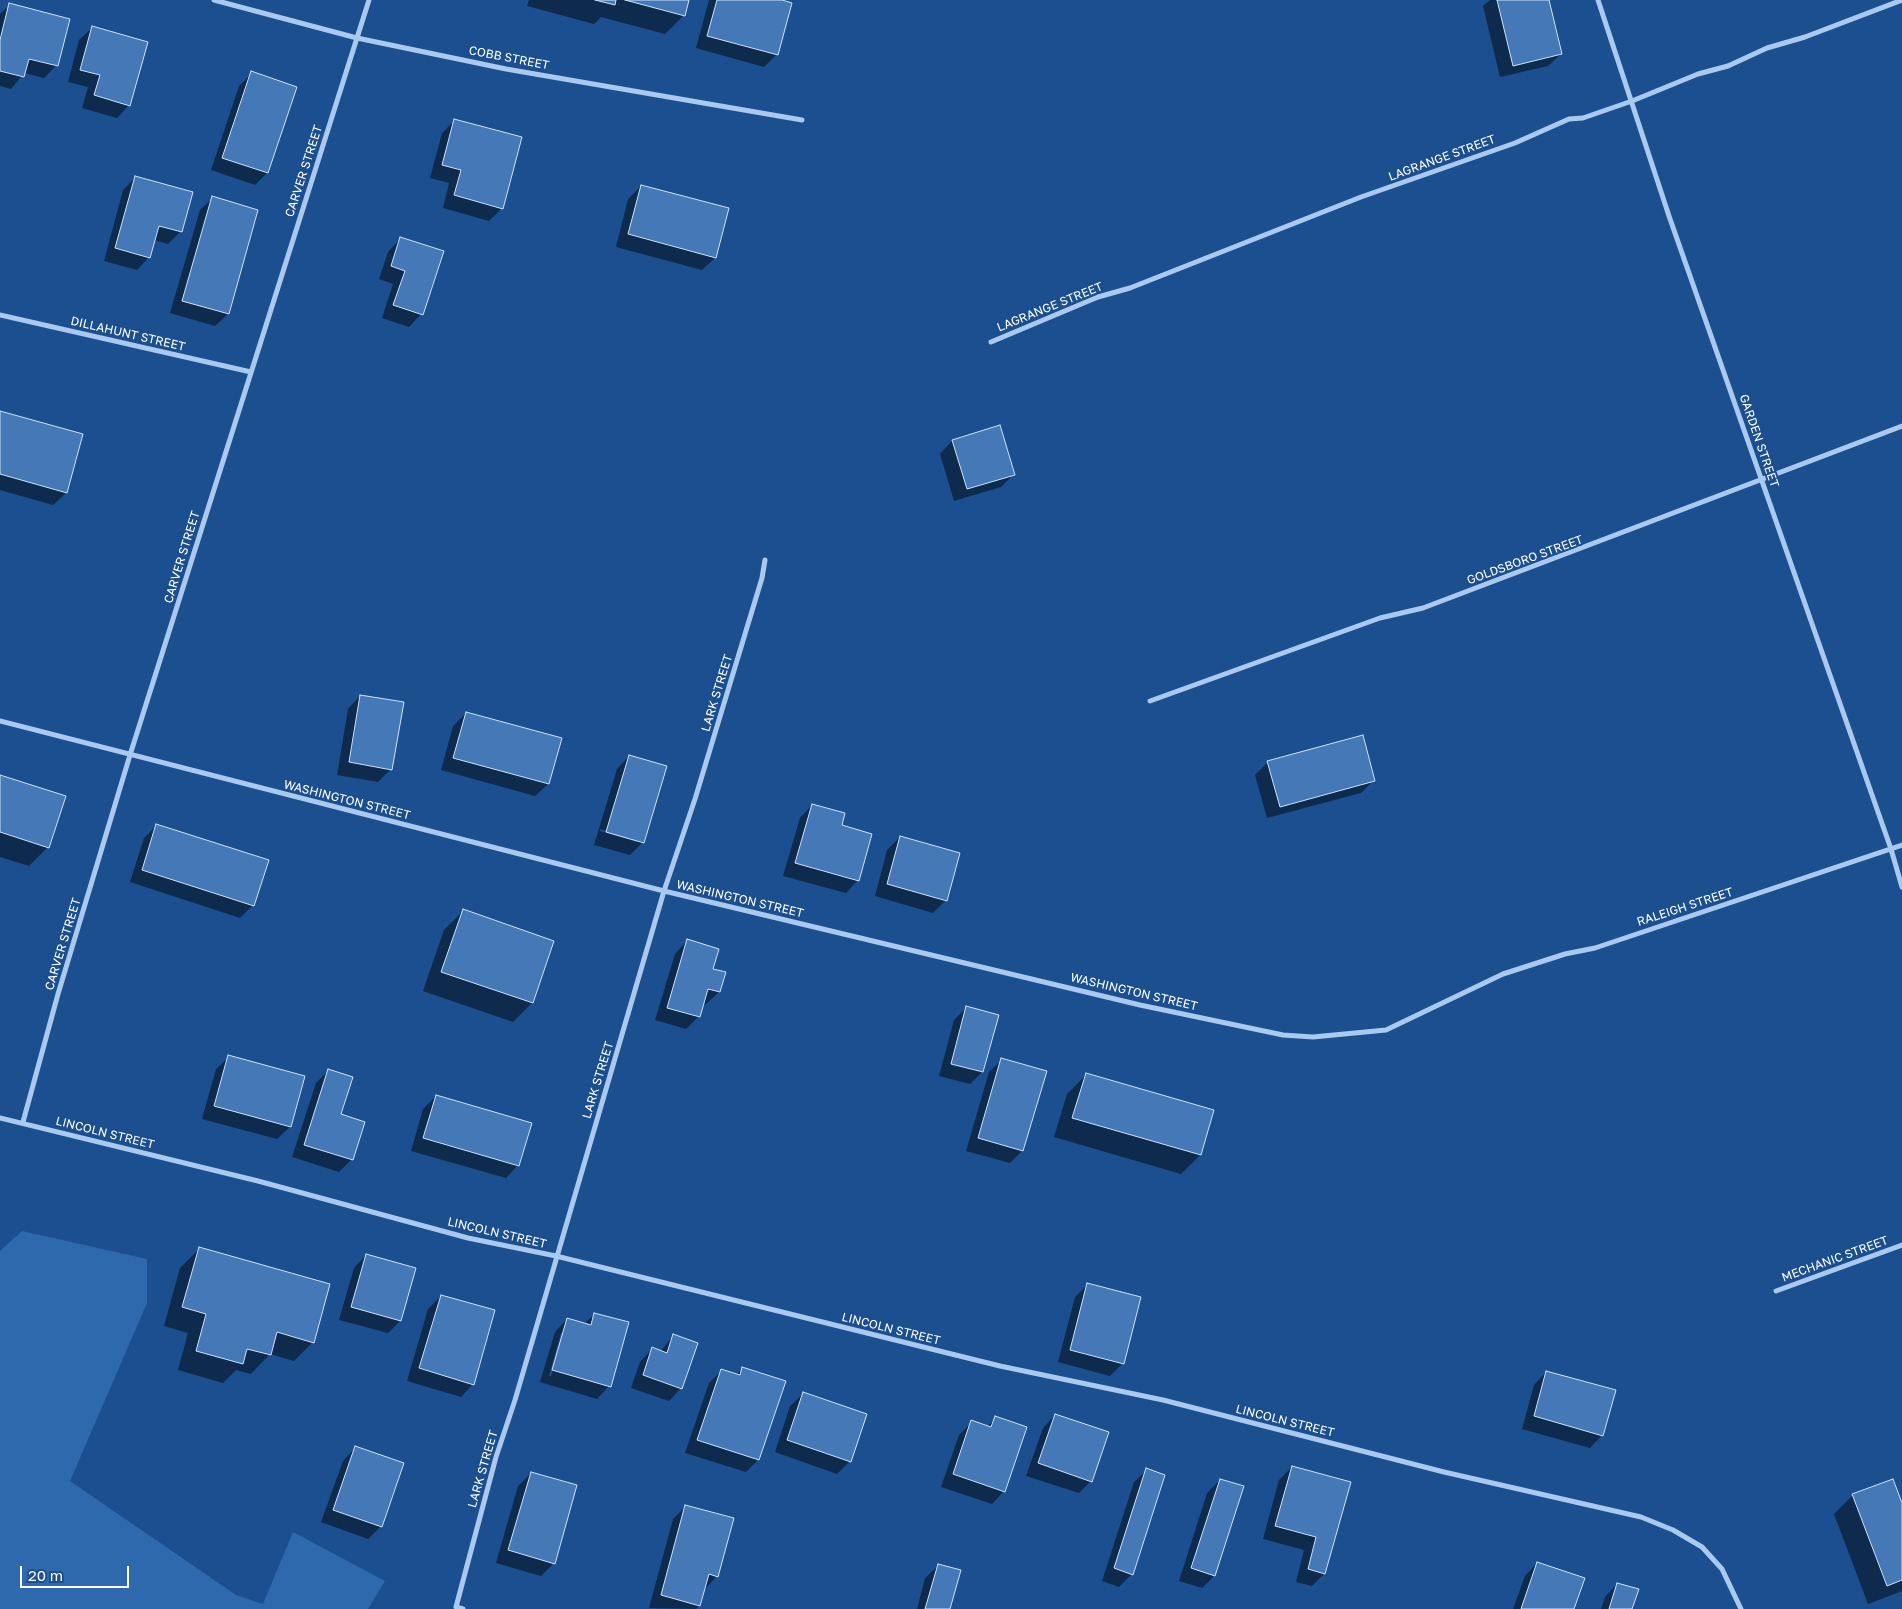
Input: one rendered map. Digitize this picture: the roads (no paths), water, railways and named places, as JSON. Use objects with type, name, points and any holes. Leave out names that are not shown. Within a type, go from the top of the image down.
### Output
[{"type":"street","name":"COBB STREET","points":[[214,0],[357,38],[506,69],[802,120]]},
{"type":"street","name":"CARVER STREET","points":[[23,1122],[58,994],[130,755],[369,0]]},
{"type":"street","name":"GARDEN STREET","points":[[1598,0],[1669,216],[1891,849],[1902,888]]},
{"type":"street","name":"LAGRANGE STREET","points":[[991,342],[1098,297],[1130,288],[1361,198],[1515,143],[1569,119],[1583,118],[1632,101],[1698,74],[1728,66],[1767,48],[1805,37],[1902,0]]},
{"type":"street","name":"DILLAHUNT STREET","points":[[0,315],[251,372]]},
{"type":"street","name":"GOLDSBORO STREET","points":[[1150,701],[1380,618],[1423,608],[1902,426]]},
{"type":"street","name":"LARK STREET","points":[[462,1609],[456,1607],[496,1457],[515,1400],[664,891],[698,790],[762,578],[765,560]]},
{"type":"street","name":"WASHINGTON STREET","points":[[0,721],[664,891],[1140,1005],[1283,1035],[1322,1037],[1386,1030],[1474,988]]},
{"type":"street","name":"RALEIGH STREET","points":[[1474,988],[1503,974],[1565,954],[1595,948],[1902,845]]},
{"type":"street","name":"LINCOLN STREET","points":[[0,1118],[23,1122],[258,1181],[468,1238],[556,1256],[1000,1366],[1163,1400],[1444,1472],[1641,1518],[1673,1530],[1702,1547],[1722,1569],[1741,1609]]},
{"type":"street","name":"MECHANIC STREET","points":[[1776,1291],[1902,1245]]}]
